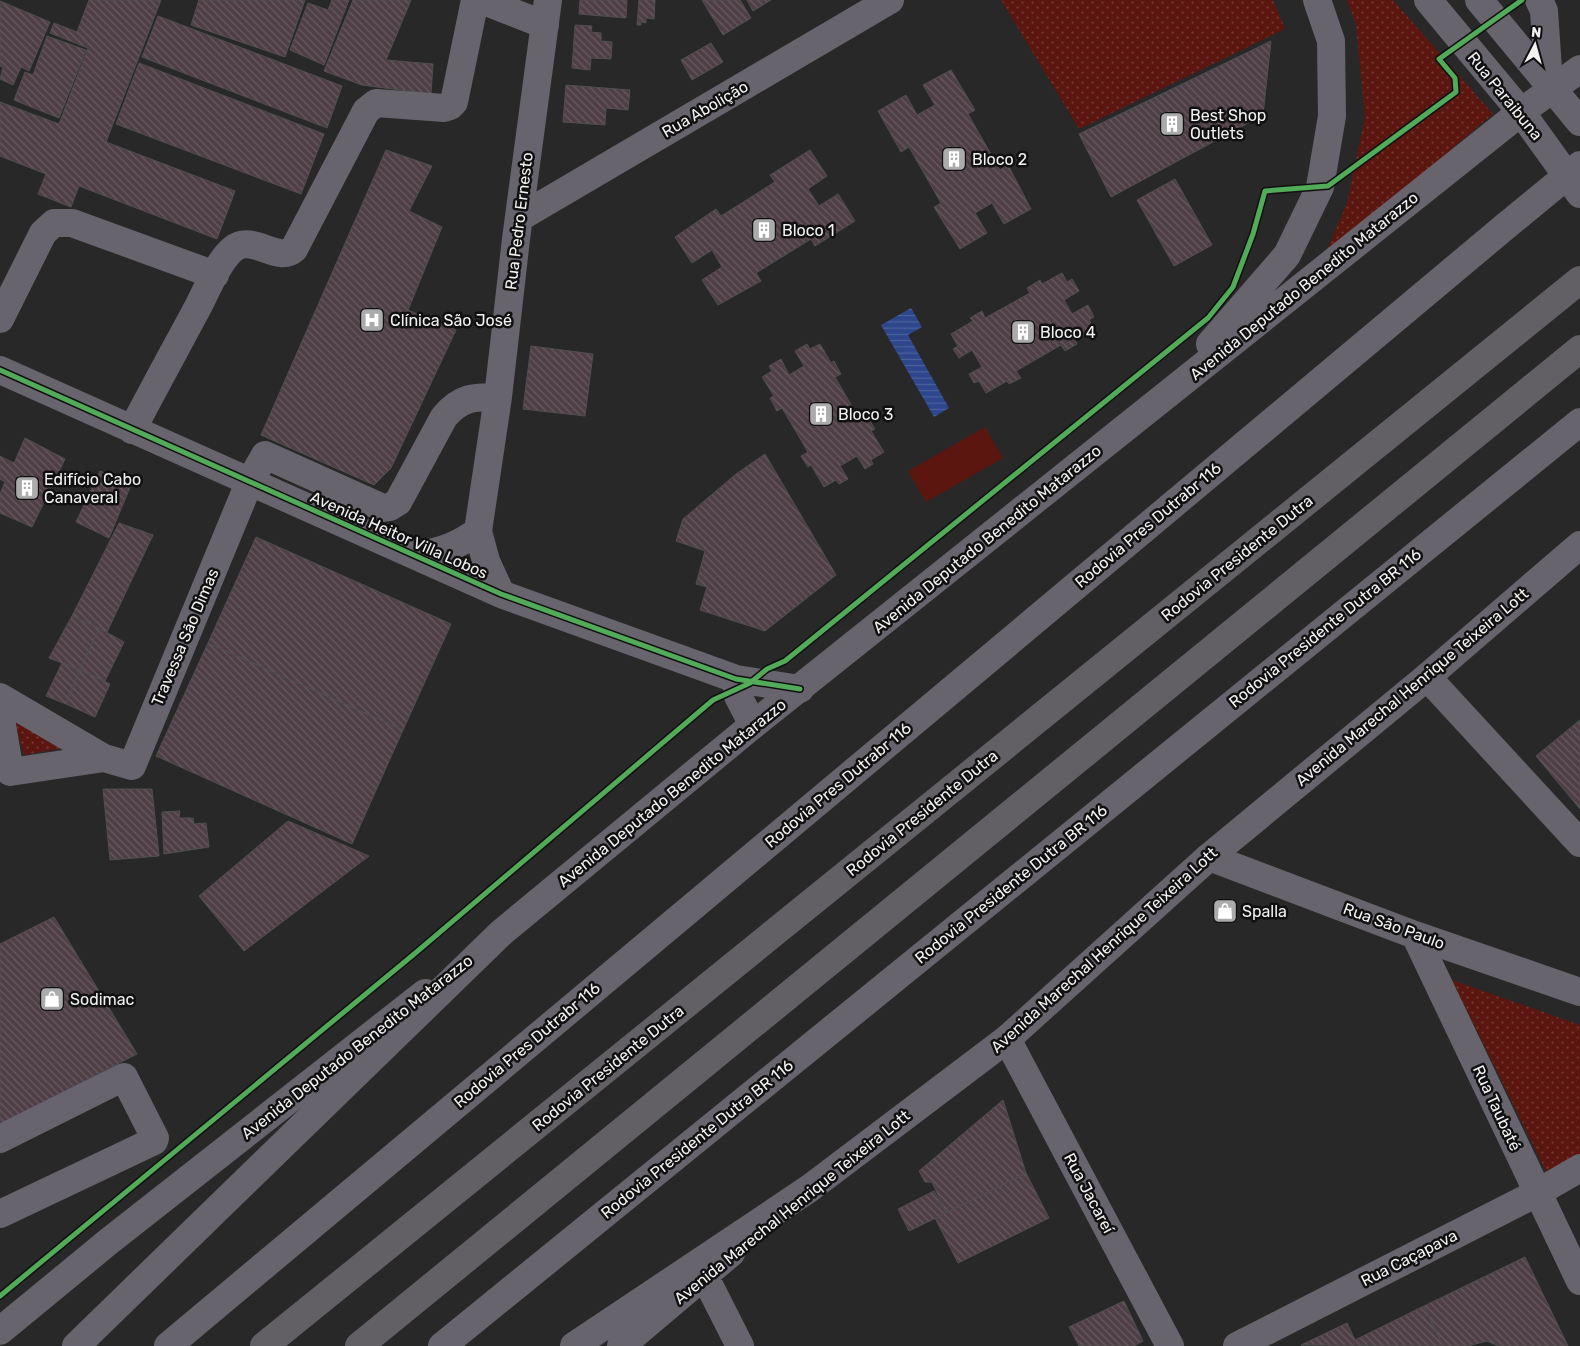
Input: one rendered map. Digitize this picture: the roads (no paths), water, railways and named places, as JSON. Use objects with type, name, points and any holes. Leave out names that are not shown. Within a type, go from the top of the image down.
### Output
[{"type":"highway","name":"Rodovia Presidente Dutra","points":[[264,1346],[1580,280]]},
{"type":"highway","points":[[360,1346],[1580,349]]},
{"type":"main road","points":[[1167,395],[1287,255],[1320,187],[1332,116],[1332,98],[1331,40],[1317,0]]},
{"type":"main road","name":"Rua Paraibuna","points":[[1428,0],[1520,112],[1580,194]]},
{"type":"main road","points":[[1479,0],[1580,122]]},
{"type":"main road","points":[[1539,0],[1544,10],[1552,87]]},
{"type":"main road","name":"Avenida Deputado Benedito Matarazzo","points":[[501,933],[753,725],[1520,112],[1552,87],[1580,69]]},
{"type":"main road","name":"Rodovia Pres Dutrabr 116","points":[[168,1346],[1580,165]]},
{"type":"main road","name":"Rodovia Presidente Dutra BR 116","points":[[442,1346],[1580,422]]},
{"type":"main road","name":"Avenida Marechal Henrique Teixeira Lott","points":[[810,1188],[1007,1039],[1209,857],[1427,677],[1580,546]]},
{"type":"main road","points":[[76,1346],[501,933]]},
{"type":"main road","points":[[574,1346],[810,1188]]},
{"type":"street","points":[[132,430],[215,275],[233,249],[242,244],[255,245],[284,254],[290,253],[294,249],[366,111],[376,103],[444,108],[454,102],[476,0]]},
{"type":"street","points":[[481,0],[546,12]]},
{"type":"street","name":"Rua Abolição","points":[[519,218],[890,0]]},
{"type":"street","name":"Rua Pedro Ernesto","points":[[500,594],[486,561],[478,531],[498,397],[546,12]]},
{"type":"street","points":[[0,319],[43,233],[54,224],[72,224],[215,275]]},
{"type":"street","name":"Avenida Heitor Villa Lobos","points":[[0,370],[500,594],[736,679],[800,689]]},
{"type":"street","points":[[249,483],[265,454],[383,508],[390,507],[398,502],[444,417],[454,405],[472,397],[498,397]]},
{"type":"street","name":"Travessa São Dimas","points":[[0,697],[104,758],[132,766],[249,483]]},
{"type":"street","points":[[417,556],[447,550],[462,543],[478,531]]},
{"type":"street","points":[[1427,677],[1580,843]]},
{"type":"street","points":[[736,679],[738,696],[753,725]]},
{"type":"street","name":"Travessa São Dimas","points":[[0,713],[10,772],[104,758]]},
{"type":"street","name":"Rua São Paulo","points":[[1209,857],[1415,935],[1580,992]]},
{"type":"street","name":"Avenida Deputado Benedito Matarazzo","points":[[0,1331],[108,1242],[501,933]]},
{"type":"street","name":"Rua Taubaté","points":[[1415,935],[1580,1281]]},
{"type":"street","name":"Rua Jacareí","points":[[1007,1039],[1170,1346]]},
{"type":"street","points":[[0,1139],[124,1077],[155,1138],[154,1141],[0,1214]]},
{"type":"street","name":"Rua Caçapava","points":[[1237,1346],[1538,1192],[1580,1168]]},
{"type":"street","name":"Avenida Marechal Henrique Teixeira Lott","points":[[621,1346],[810,1188]]},
{"type":"street","points":[[704,1275],[740,1346]]},
{"type":"water","points":[[911,308],[922,327],[908,335],[949,408],[934,417],[881,325]]},
{"type":"place","name":"Best Shop Outlets","points":[[1172,124]]},
{"type":"place","name":"Bloco 2","points":[[954,159]]},
{"type":"place","name":"Bloco 1","points":[[764,230]]},
{"type":"place","name":"Clínica São José","points":[[372,320]]},
{"type":"place","name":"Bloco 4","points":[[1023,332]]},
{"type":"place","name":"Bloco 3","points":[[821,414]]},
{"type":"place","name":"Edifício Cabo Canaveral","points":[[27,488]]},
{"type":"place","name":"Spalla","points":[[1225,911]]},
{"type":"place","name":"Sodimac","points":[[52,999]]}]
